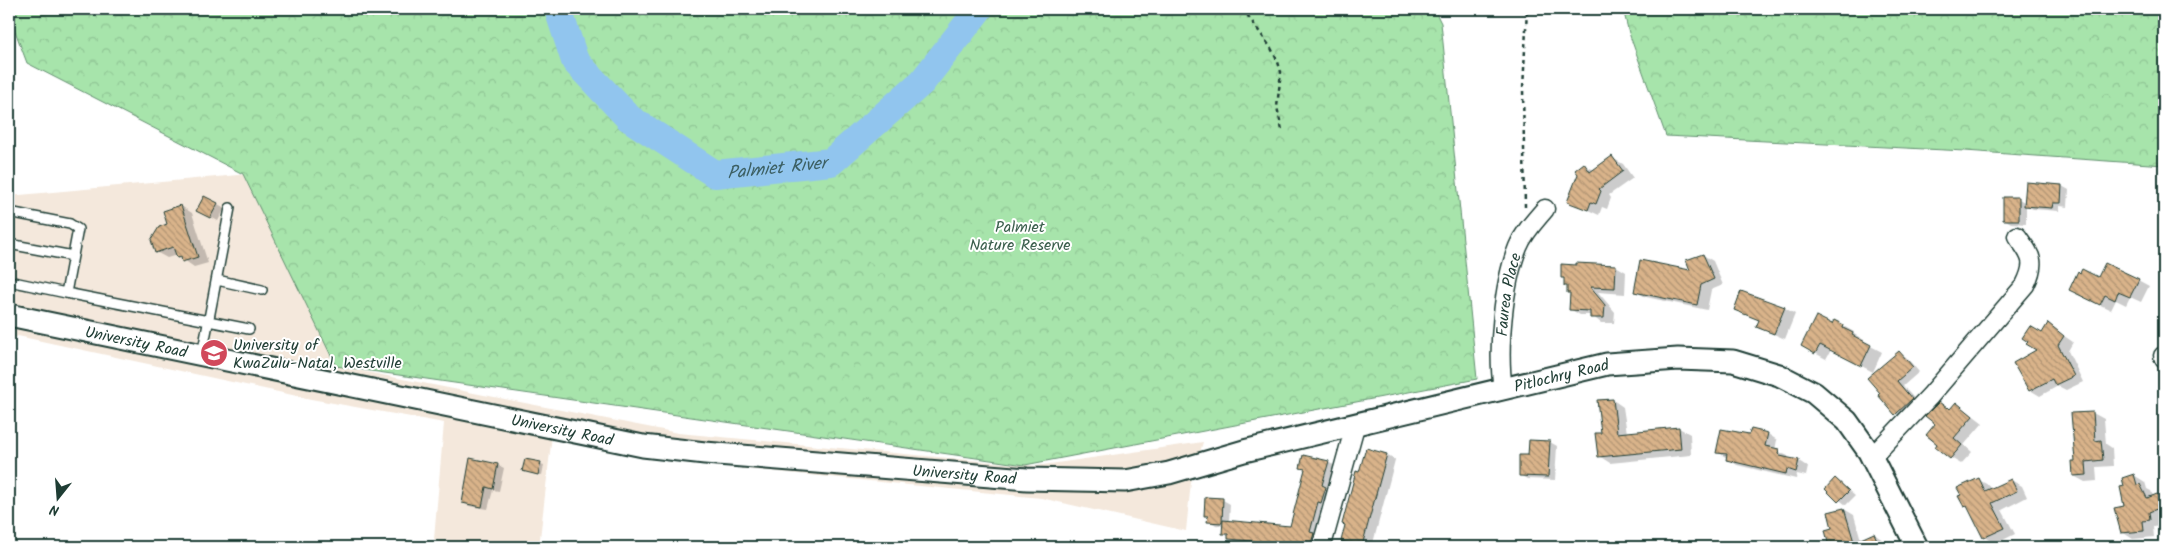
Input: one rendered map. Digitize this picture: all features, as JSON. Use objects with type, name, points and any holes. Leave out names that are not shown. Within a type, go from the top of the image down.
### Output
[{"type":"street","name":"Faurea Place","points":[[1503,389],[1500,371],[1505,303],[1518,247],[1526,232],[1545,209]]},
{"type":"street","points":[[1872,458],[1930,396],[2025,285],[2032,272],[2033,264],[2031,255],[2016,236]]},
{"type":"street","name":"University Road","points":[[9,315],[643,446],[705,453],[1026,479],[1125,481]]},
{"type":"street","name":"Pitlochry Road","points":[[1125,481],[1169,473],[1244,451],[1355,426],[1607,364],[1678,359],[1733,361],[1779,375],[1814,393],[1847,421],[1872,458],[1917,547]]},
{"type":"street","points":[[1322,545],[1355,426]]},
{"type":"lane","points":[[202,356],[230,208]]},
{"type":"lane","points":[[9,212],[75,226],[79,232],[66,293]]},
{"type":"lane","points":[[9,244],[73,256]]},
{"type":"lane","points":[[217,280],[262,290]]},
{"type":"lane","points":[[9,281],[249,330]]},
{"type":"path","points":[[1243,9],[1271,48],[1278,62],[1281,72],[1278,107],[1282,130]]},
{"type":"path","points":[[1526,232],[1523,89],[1527,9]]},
{"type":"shaded area","name":"University of KwaZulu-Natal, Westville","points":[[249,174],[336,366],[678,433],[1036,466],[1203,442],[1191,482],[1186,531],[1041,498],[697,464],[552,435],[539,547],[447,547],[434,539],[444,423],[311,399],[18,336],[9,340],[9,196]]},
{"type":"green space","name":"Palmiet Nature Reserve","points":[[9,9],[1434,9],[1441,23],[1477,379],[1025,465],[336,366],[243,174],[27,63],[9,15]]},
{"type":"green space","points":[[1623,9],[2164,9],[2164,165],[1965,151],[1666,136],[1629,33]]},
{"type":"building","points":[[1612,156],[1623,171],[1599,189],[1601,191],[1596,204],[1591,202],[1588,210],[1567,202],[1578,174],[1575,170],[1584,163],[1590,172]]},
{"type":"building","points":[[2026,182],[2062,185],[2061,203],[2053,203],[2052,208],[2024,206]]},
{"type":"building","points":[[204,196],[218,203],[210,218],[196,211]]},
{"type":"building","points":[[2003,197],[2019,197],[2019,220],[2003,220]]},
{"type":"building","points":[[181,205],[198,257],[182,262],[181,257],[177,258],[173,247],[155,253],[151,240],[159,227],[167,224],[163,211]]},
{"type":"building","points":[[1703,254],[1714,279],[1701,285],[1697,305],[1634,292],[1640,260],[1690,270],[1686,260]]},
{"type":"building","points":[[1576,263],[1616,265],[1615,288],[1590,287],[1605,305],[1604,318],[1590,318],[1590,311],[1569,310],[1570,293],[1567,293],[1567,286],[1564,286],[1564,278],[1561,278],[1561,264],[1576,265]]},
{"type":"building","points":[[2105,263],[2139,279],[2130,297],[2118,292],[2115,300],[2105,295],[2100,305],[2069,290],[2078,271],[2080,273],[2082,269],[2098,277]]},
{"type":"building","points":[[1741,291],[1785,307],[1774,334],[1756,327],[1759,320],[1734,310]]},
{"type":"building","points":[[1816,316],[1832,324],[1834,320],[1844,325],[1843,328],[1853,333],[1852,335],[1871,345],[1861,366],[1820,345],[1815,354],[1801,346]]},
{"type":"building","points":[[2048,323],[2064,336],[2058,345],[2074,376],[2055,385],[2052,379],[2029,391],[2013,363],[2036,350],[2026,344],[2028,342],[2022,338],[2030,326],[2042,333]]},
{"type":"building","points":[[1899,351],[1913,367],[1897,381],[1912,399],[1895,415],[1867,378]]},
{"type":"building","points":[[1613,399],[1617,433],[1679,427],[1681,449],[1598,457],[1595,433],[1601,433],[1597,400]]},
{"type":"building","points":[[1939,402],[1950,409],[1956,402],[1973,416],[1954,438],[1962,445],[1950,459],[1935,447],[1937,444],[1926,435],[1935,424],[1925,416]]},
{"type":"building","points":[[2093,412],[2095,441],[2101,440],[2103,460],[2086,462],[2087,475],[2073,476],[2072,461],[2075,461],[2071,413]]},
{"type":"building","points":[[1721,429],[1749,434],[1751,429],[1768,433],[1765,446],[1779,449],[1778,454],[1780,456],[1799,460],[1796,472],[1787,469],[1786,474],[1726,460],[1727,454],[1716,453]]},
{"type":"building","points":[[1529,440],[1550,441],[1548,477],[1519,476],[1519,455],[1528,455]]},
{"type":"building","points":[[1366,448],[1387,454],[1362,546],[1341,541],[1345,525],[1342,524],[1356,471],[1359,472]]},
{"type":"building","points":[[1303,455],[1329,461],[1322,485],[1326,487],[1321,503],[1318,502],[1310,532],[1314,533],[1310,547],[1285,547],[1286,544],[1228,539],[1228,534],[1222,534],[1223,520],[1290,526],[1305,469],[1300,468]]},
{"type":"building","points":[[470,458],[498,464],[493,489],[486,487],[482,507],[462,503]]},
{"type":"building","points":[[525,459],[541,462],[538,475],[522,471]]},
{"type":"building","points":[[2134,474],[2137,485],[2140,484],[2147,498],[2157,494],[2162,507],[2149,512],[2150,520],[2143,521],[2144,531],[2121,533],[2114,508],[2124,506],[2120,487],[2124,486],[2122,478]]},
{"type":"building","points":[[1835,478],[1849,491],[1838,502],[1825,489]]},
{"type":"building","points":[[1979,478],[1985,491],[2011,479],[2017,491],[1992,503],[2005,528],[1983,538],[1967,506],[1964,507],[1958,496],[1961,495],[1957,488]]},
{"type":"building","points":[[1205,497],[1223,498],[1222,523],[1207,522],[1208,516],[1204,516]]},
{"type":"building","points":[[1844,508],[1854,542],[1874,533],[1880,547],[1829,547],[1825,530],[1832,528],[1828,512]]},
{"type":"waterway","name":"Palmiet River","points":[[558,9],[575,61],[629,118],[715,174],[831,162],[922,82],[979,9]]},
{"type":"place","name":"University of KwaZulu-Natal, Westville","points":[[214,353]]}]
